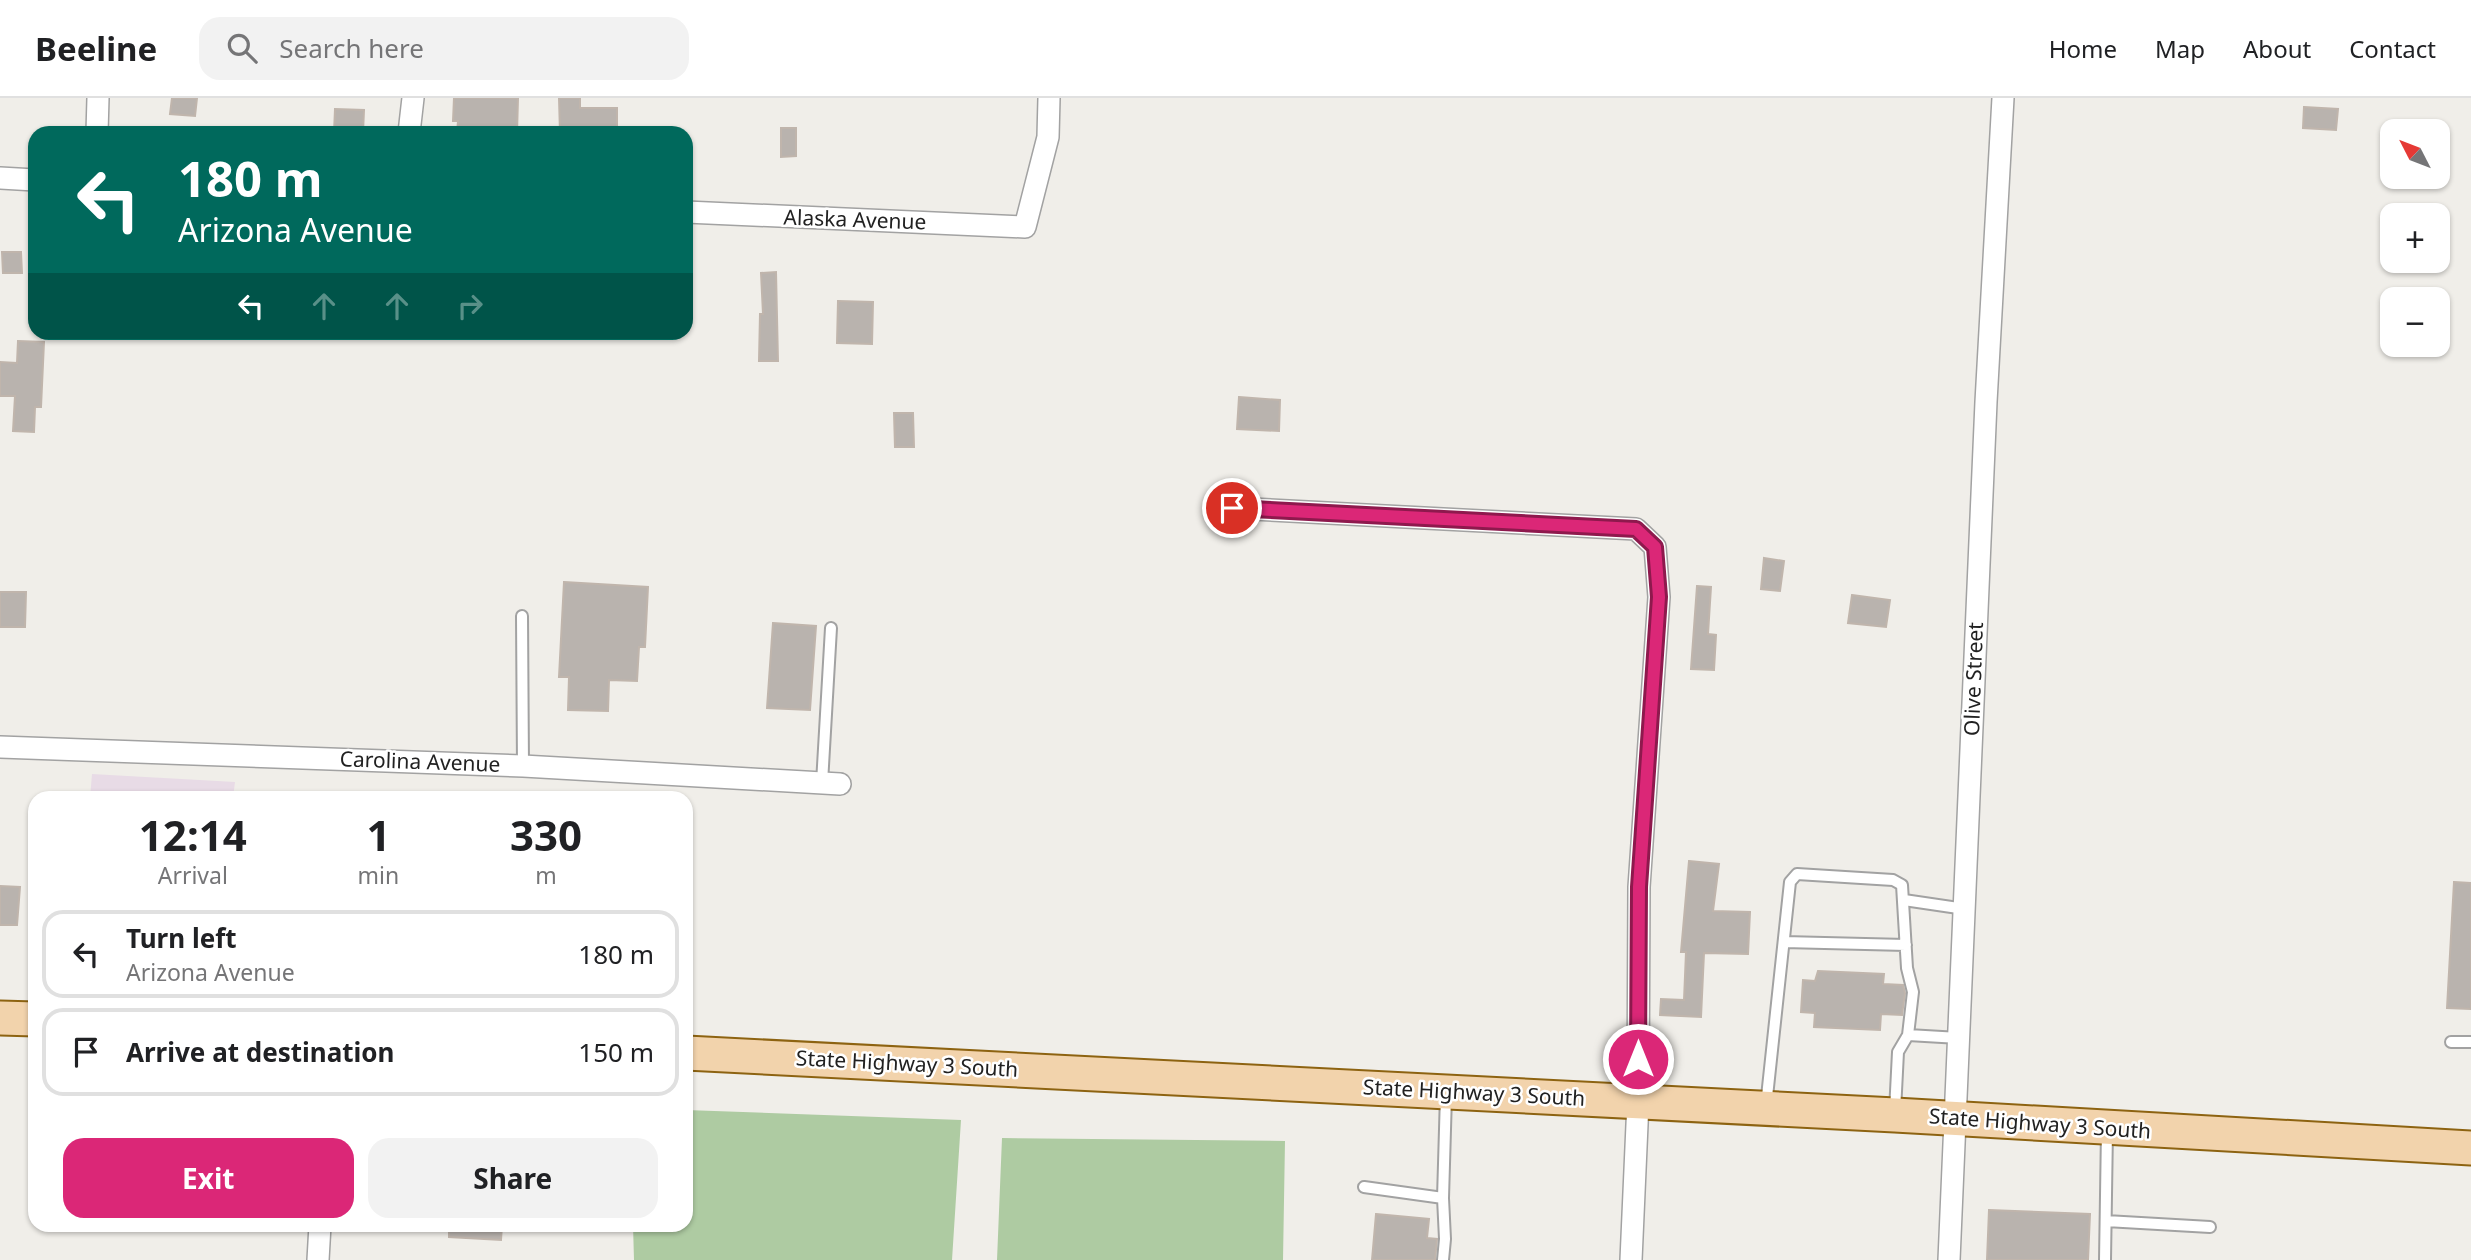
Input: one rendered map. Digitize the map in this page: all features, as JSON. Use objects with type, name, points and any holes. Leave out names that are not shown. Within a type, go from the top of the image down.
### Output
[{"type":"main road","points":[[0,1018],[28,1020]]},
{"type":"main road","name":"State Highway 3 South","points":[[693,1053],[1765,1108],[2471,1148]]},
{"type":"street","points":[[97,98],[97,126]]},
{"type":"street","points":[[410,126],[413,98]]},
{"type":"street","name":"Alaska Avenue","points":[[693,212],[1024,227],[1048,136],[1049,98]]},
{"type":"street","name":"Olive Street","points":[[1949,1260],[1986,402],[2003,98]]},
{"type":"street","points":[[0,178],[28,180]]},
{"type":"street","points":[[1232,508],[1636,529],[1655,547],[1659,597],[1639,887],[1638,1102],[1631,1260]]},
{"type":"street","name":"Carolina Avenue","points":[[0,747],[523,766],[831,783]]},
{"type":"street","points":[[318,1260],[320,1232]]},
{"type":"lane","points":[[523,616],[523,766]]},
{"type":"lane","points":[[831,628],[831,783]]},
{"type":"lane","points":[[1765,1108],[1790,882],[1797,874],[1893,880],[1902,885],[1907,968],[1913,992],[1908,1035],[1898,1052],[1895,1115]]},
{"type":"lane","points":[[1904,900],[1965,909]]},
{"type":"lane","points":[[1784,942],[1906,945]]},
{"type":"lane","points":[[1908,1035],[1959,1038]]},
{"type":"lane","points":[[2451,1042],[2471,1042]]},
{"type":"lane","points":[[1443,1260],[1446,1092]]},
{"type":"lane","points":[[2105,1260],[2107,1128]]},
{"type":"lane","points":[[1364,1187],[1443,1198]]},
{"type":"lane","points":[[2106,1221],[2210,1227]]},
{"type":"shaded area","points":[[92,774],[235,782],[234,791],[91,791]]},
{"type":"green space","points":[[693,1110],[961,1120],[952,1260],[634,1260],[633,1232],[693,1232]]},
{"type":"green space","points":[[1002,1138],[1285,1141],[1283,1260],[997,1260]]},
{"type":"building","points":[[172,98],[197,98],[195,116],[170,114]]},
{"type":"building","points":[[454,98],[518,98],[517,126],[458,126],[458,121],[453,121]]},
{"type":"building","points":[[559,98],[580,98],[580,108],[617,108],[617,126],[560,126]]},
{"type":"building","points":[[2304,107],[2338,109],[2336,130],[2303,128]]},
{"type":"building","points":[[335,109],[364,110],[363,126],[334,126]]},
{"type":"building","points":[[781,128],[796,128],[796,156],[781,157]]},
{"type":"building","points":[[2,252],[21,252],[22,273],[3,273]]},
{"type":"building","points":[[776,272],[778,361],[759,361],[760,314],[763,314],[761,273]]},
{"type":"building","points":[[838,301],[873,302],[872,344],[837,343]]},
{"type":"building","points":[[18,341],[44,342],[41,407],[35,407],[34,432],[13,431],[15,396],[0,396],[0,362],[17,363]]},
{"type":"building","points":[[1239,397],[1280,400],[1279,431],[1237,429]]},
{"type":"building","points":[[894,413],[913,413],[914,447],[895,447]]},
{"type":"building","points":[[1764,558],[1784,561],[1780,591],[1761,589]]},
{"type":"building","points":[[564,582],[648,587],[645,647],[639,647],[637,681],[609,680],[608,711],[568,710],[569,677],[559,677]]},
{"type":"building","points":[[1697,586],[1711,587],[1708,634],[1716,635],[1714,670],[1691,669]]},
{"type":"building","points":[[0,592],[26,592],[25,627],[0,627]]},
{"type":"building","points":[[1852,595],[1890,600],[1886,627],[1848,623]]},
{"type":"building","points":[[773,623],[816,626],[810,710],[767,708]]},
{"type":"building","points":[[1689,861],[1719,864],[1713,911],[1750,912],[1748,954],[1704,953],[1701,1017],[1660,1015],[1661,999],[1684,1000],[1686,952],[1681,952]]},
{"type":"building","points":[[2454,882],[2471,883],[2471,1009],[2447,1008]]},
{"type":"building","points":[[0,886],[20,887],[17,925],[0,925]]},
{"type":"building","points":[[1818,971],[1884,974],[1883,984],[1903,985],[1905,993],[1902,1015],[1881,1014],[1880,1030],[1814,1027],[1815,1013],[1801,1012],[1803,980],[1815,981]]},
{"type":"building","points":[[1989,1210],[2090,1214],[2088,1260],[1987,1260]]},
{"type":"building","points":[[1376,1214],[1429,1219],[1427,1238],[1437,1239],[1435,1260],[1372,1260]]},
{"type":"building","points":[[449,1232],[502,1232],[501,1240],[449,1237]]},
{"type":"route","points":[[1232,508],[1636,529],[1655,547],[1659,597],[1639,887],[1638,1059]]}]
